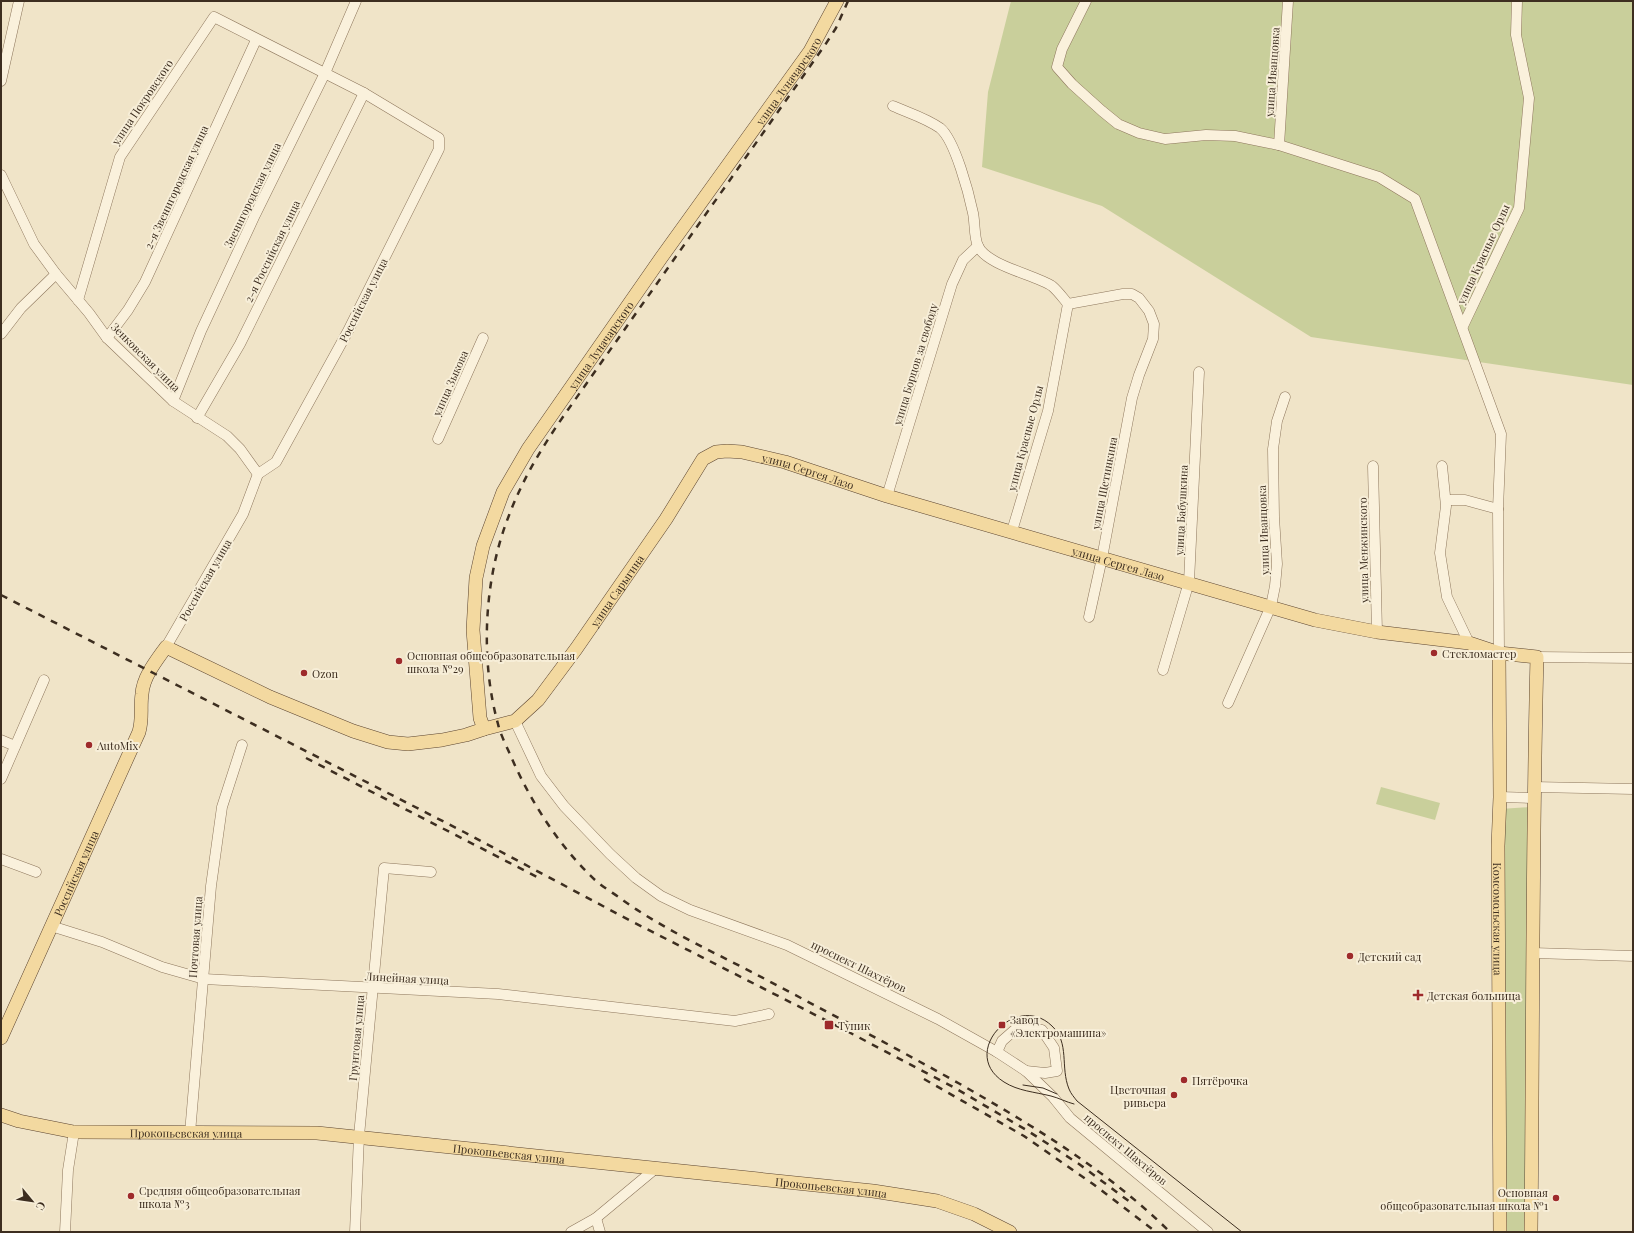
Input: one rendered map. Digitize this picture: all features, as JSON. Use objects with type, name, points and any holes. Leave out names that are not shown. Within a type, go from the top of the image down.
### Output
[{"type":"main road","name":"улица Луначарского","points":[[484,729],[480,718],[474,630],[476,578],[483,546],[502,492],[528,448],[661,258],[810,51],[837,1]]},
{"type":"main road","name":"улица Сарыгина","points":[[166,647],[270,697],[353,731],[388,742],[408,744],[442,740],[466,735],[515,721],[538,700],[576,649],[666,520],[703,459],[716,452],[742,452]]},
{"type":"main road","name":"улица Сергея Лазо","points":[[742,452],[785,462],[887,496],[1271,606],[1315,620],[1377,632],[1469,643],[1500,653],[1537,657]]},
{"type":"main road","name":"Российская улица","points":[[1,1038],[138,732],[142,718],[142,695],[144,684],[154,664],[166,647]]},
{"type":"main road","name":"Комсомольская улица","points":[[1500,653],[1500,797],[1498,846],[1500,1232]]},
{"type":"main road","points":[[1531,1232],[1533,792],[1537,657]]},
{"type":"main road","name":"Прокопьевская улица","points":[[1,1115],[19,1121],[74,1132],[317,1133],[359,1136],[656,1169],[873,1191],[937,1201],[974,1214],[1010,1232]]},
{"type":"street","points":[[1,81],[18,1]]},
{"type":"street","name":"Звенигородская улица","points":[[172,401],[201,331],[325,73],[356,1]]},
{"type":"street","points":[[1086,1],[1062,49],[1057,67],[1072,84],[1118,124],[1139,133],[1165,139],[1206,134],[1235,136],[1279,145],[1379,178],[1415,199],[1463,326],[1501,434],[1498,509],[1500,653]]},
{"type":"street","name":"улица Иванцовка","points":[[1279,145],[1288,1]]},
{"type":"street","name":"улица Красные Орлы","points":[[1463,326],[1519,208],[1530,98],[1516,35],[1517,1]]},
{"type":"street","name":"улица Покровского","points":[[78,300],[120,157],[214,17],[256,40]]},
{"type":"street","points":[[256,40],[364,93]]},
{"type":"street","name":"2-я Звенигородская улица","points":[[107,338],[128,310],[145,282],[256,40]]},
{"type":"street","name":"Российская улица","points":[[166,647],[243,514],[258,474],[276,462],[348,331],[439,149],[439,138],[364,93]]},
{"type":"street","name":"2-я Российская улица","points":[[197,418],[240,344],[364,93]]},
{"type":"street","points":[[893,106],[921,118],[941,129],[954,150],[968,190],[975,222],[978,246],[986,255],[1005,266],[1051,286],[1068,304]]},
{"type":"street","name":"Зенковская улица","points":[[1,175],[34,244],[107,338],[172,401],[227,436],[240,449],[258,474]]},
{"type":"street","name":"улица Борцов за свободу","points":[[887,496],[952,284],[963,260],[978,246]]},
{"type":"street","points":[[1,334],[21,308],[56,274]]},
{"type":"street","name":"улица Щетинкина","points":[[1068,304],[1123,294],[1132,294],[1140,298],[1149,311],[1154,324],[1153,338],[1132,398],[1102,558],[1089,617]]},
{"type":"street","name":"улица Красные Орлы","points":[[1012,531],[1048,411],[1068,304]]},
{"type":"street","name":"улица Зыкова","points":[[438,438],[483,338]]},
{"type":"street","name":"улица Бабушкина","points":[[1163,670],[1188,582],[1199,372]]},
{"type":"street","name":"улица Иванцовка","points":[[1228,704],[1271,606],[1277,577],[1273,449],[1277,421],[1285,397]]},
{"type":"street","name":"улица Менжинского","points":[[1373,466],[1377,632]]},
{"type":"street","points":[[1442,466],[1446,500],[1440,553],[1447,597],[1458,624],[1469,643]]},
{"type":"street","points":[[1446,500],[1465,500],[1498,509]]},
{"type":"street","points":[[1537,657],[1633,658]]},
{"type":"street","points":[[1,779],[44,680]]},
{"type":"street","name":"проспект Шахтёров","points":[[515,721],[540,776],[564,806],[610,854],[636,878],[661,896],[690,910],[787,945],[920,1009],[997,1052],[1026,1071],[1052,1097],[1070,1118],[1208,1232]]},
{"type":"street","points":[[1,740],[15,746]]},
{"type":"street","name":"Почтовая улица","points":[[190,1133],[211,886],[222,807],[242,745]]},
{"type":"street","points":[[1500,797],[1533,792],[1633,789]]},
{"type":"street","points":[[1,858],[36,872]]},
{"type":"street","name":"Грунтовая улица","points":[[355,1232],[359,1136],[384,868],[431,872]]},
{"type":"street","name":"Линейная улица","points":[[51,926],[102,942],[162,967],[204,978],[498,994],[735,1021],[769,1014]]},
{"type":"street","points":[[1533,953],[1633,956]]},
{"type":"street","points":[[997,1052],[1002,1041],[1018,1027],[1042,1030],[1054,1048],[1057,1070],[1045,1073],[1026,1071]]},
{"type":"street","points":[[65,1232],[68,1170],[74,1132]]},
{"type":"street","points":[[570,1232],[596,1218],[656,1169]]},
{"type":"street","points":[[596,1218],[600,1232]]},
{"type":"green space","points":[[1011,1],[1633,1],[1633,385],[1311,337],[1102,206],[982,167],[988,92]]},
{"type":"green space","points":[[1381,787],[1440,803],[1435,820],[1376,804]]},
{"type":"green space","points":[[1530,807],[1526,1232],[1504,1232],[1500,809]]},
{"type":"tram line","points":[[1074,1104],[1051,1096],[1027,1091],[1009,1085],[991,1070],[987,1056],[989,1042],[997,1030],[1009,1021],[1023,1016],[1038,1017],[1052,1026],[1058,1033],[1061,1040],[1066,1081],[1070,1091],[1077,1101],[1242,1232]]},
{"type":"tram line","points":[[1023,1085],[1043,1088],[1057,1094]]},
{"type":"railway","points":[[848,1],[836,28],[825,45],[565,414],[548,439],[526,477],[508,518],[500,542],[494,567],[487,620],[489,673],[492,699],[499,727],[517,770],[545,820],[568,851],[602,886],[658,923],[888,1044],[1016,1117],[1070,1151],[1122,1189],[1170,1232]]},
{"type":"railway","points":[[1,595],[464,832],[629,920],[955,1088],[1028,1131],[1079,1164],[1134,1205]]},
{"type":"railway","points":[[306,758],[541,879]]},
{"type":"railway","points":[[924,1079],[1024,1136],[1093,1184],[1156,1232]]},
{"type":"place","name":"Стекломастер","points":[[1434,653]]},
{"type":"place","name":"Основная общеобразовательная школа №29","points":[[399,661]]},
{"type":"place","name":"Ozon","points":[[304,673]]},
{"type":"place","name":"AutoMix","points":[[89,745]]},
{"type":"place","name":"Детский сад","points":[[1350,956]]},
{"type":"place","name":"Детская больница","points":[[1418,995]]},
{"type":"place","name":"Тупик","points":[[829,1025]]},
{"type":"place","name":"Завод «Электромашина»","points":[[1002,1025]]},
{"type":"place","name":"Пятёрочка","points":[[1184,1080]]},
{"type":"place","name":"Цветочная ривьера","points":[[1174,1095]]},
{"type":"place","name":"Средняя общеобразовательная школа №3","points":[[131,1196]]},
{"type":"place","name":"Основная общеобразовательная школа №1","points":[[1556,1198]]}]
